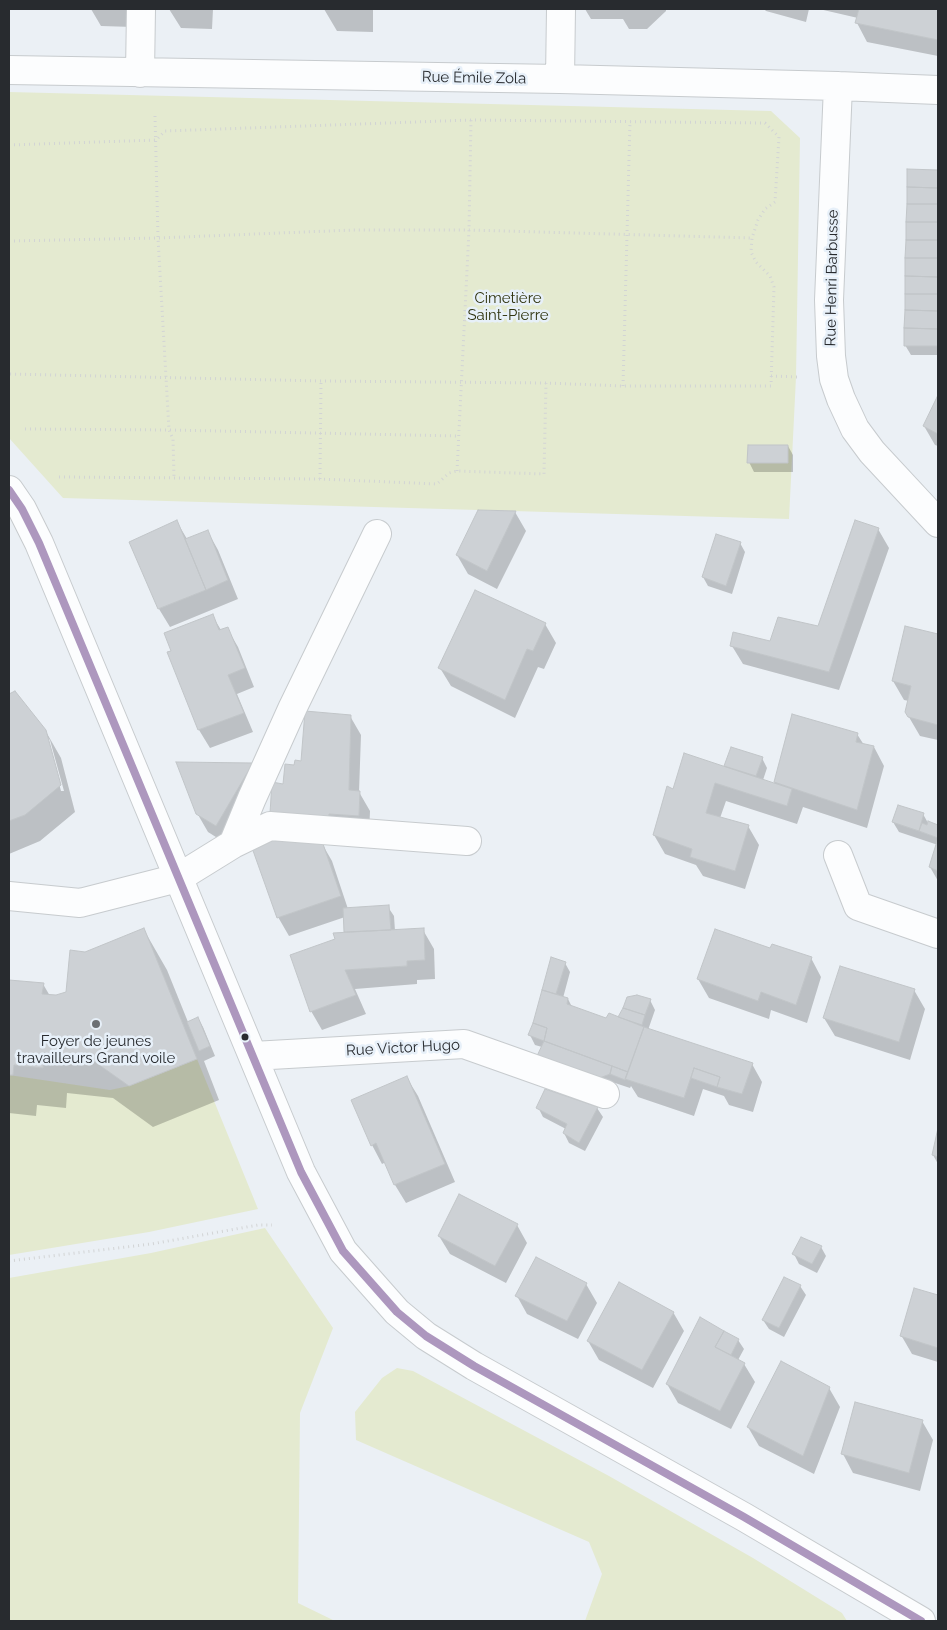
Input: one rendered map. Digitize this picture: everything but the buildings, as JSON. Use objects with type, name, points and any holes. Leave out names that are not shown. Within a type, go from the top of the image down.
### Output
[{"type":"street","points":[[140,73],[141,9]]},
{"type":"street","points":[[560,79],[561,9]]},
{"type":"street","name":"Rue Émile Zola","points":[[9,70],[560,79],[938,90]]},
{"type":"street","name":"Rue Henri Barbusse","points":[[838,86],[829,300],[831,356],[834,379],[855,429],[872,452],[938,523]]},
{"type":"street","points":[[9,490],[22,509],[39,543],[301,1172],[343,1251],[397,1312],[426,1336],[474,1366],[744,1517],[921,1621]]},
{"type":"street","points":[[234,844],[252,798],[293,707],[378,534]]},
{"type":"street","points":[[9,896],[80,903],[178,878],[234,844],[270,826],[467,841]]},
{"type":"street","points":[[838,855],[858,906],[938,934]]},
{"type":"street","name":"Rue Victor Hugo","points":[[253,1056],[464,1044],[605,1094]]},
{"type":"path","points":[[155,116],[158,238],[169,430],[173,439],[174,477]]},
{"type":"path","points":[[457,471],[468,230],[470,120]]},
{"type":"path","points":[[9,146],[156,140],[165,131],[470,120],[765,123],[779,137],[775,202],[765,209],[758,220],[752,238],[751,252],[756,262],[770,276],[774,287],[772,386],[624,386],[9,374]]},
{"type":"path","points":[[624,386],[630,121]]},
{"type":"path","points":[[9,241],[158,238],[353,230],[468,230],[752,238]]},
{"type":"path","points":[[320,479],[321,381]]},
{"type":"path","points":[[60,477],[320,479],[437,484],[449,473],[457,471],[544,474],[546,383]]},
{"type":"path","points":[[25,428],[458,436]]},
{"type":"path","points":[[9,1261],[151,1244],[258,1225],[272,1225]]},
{"type":"green space","name":"Cimetière Saint-Pierre","points":[[9,92],[771,111],[800,138],[796,377],[789,519],[63,498],[9,438]]},
{"type":"green space","points":[[197,1059],[258,1209],[149,1232],[9,1255],[9,1075],[110,1090],[129,1086]]},
{"type":"green space","points":[[265,1228],[333,1328],[300,1413],[298,1603],[335,1621],[9,1621],[9,1278],[151,1253]]},
{"type":"green space","points":[[397,1368],[413,1371],[609,1476],[753,1558],[842,1613],[847,1621],[585,1621],[602,1574],[589,1542],[356,1440],[355,1412],[382,1378]]},
{"type":"transit line","points":[[9,490],[22,509],[39,543],[301,1172],[343,1251],[397,1312],[426,1336],[474,1366],[744,1517],[921,1621]]},
{"type":"place","name":"Foyer de jeunes travailleurs Grand voile","points":[[96,1024]]}]
